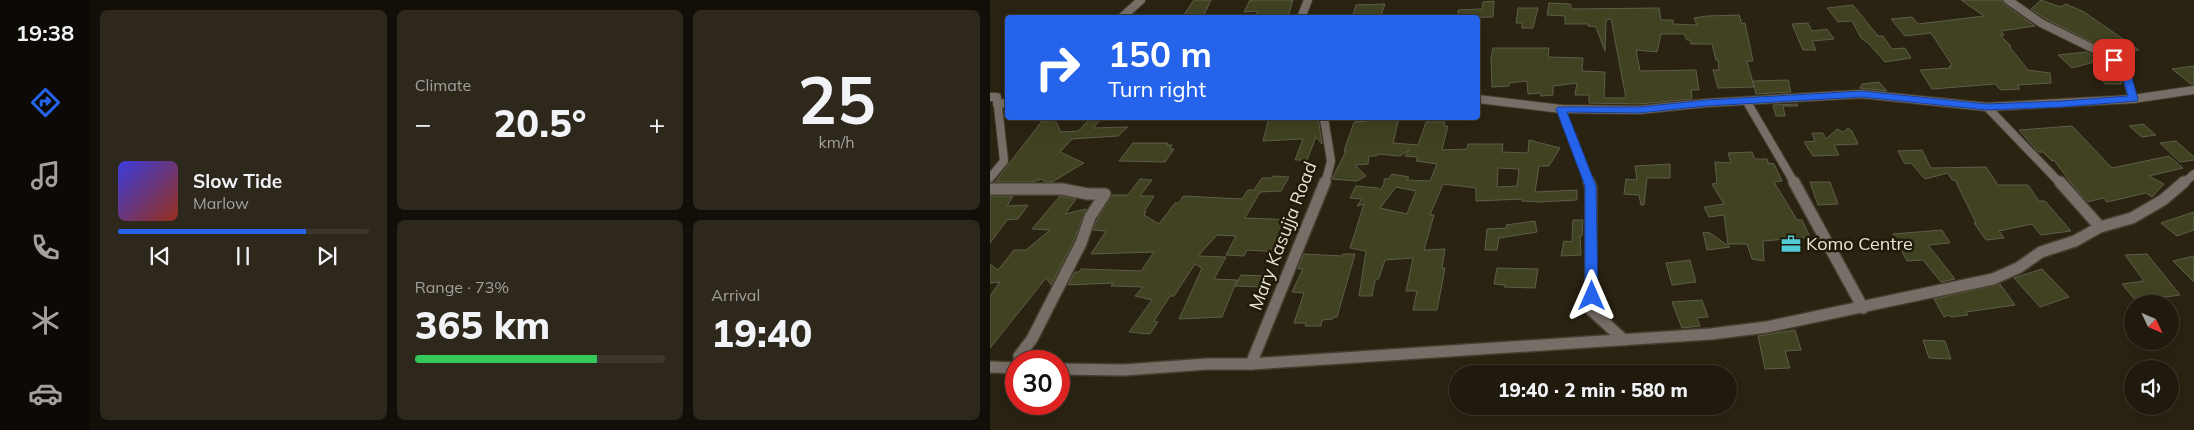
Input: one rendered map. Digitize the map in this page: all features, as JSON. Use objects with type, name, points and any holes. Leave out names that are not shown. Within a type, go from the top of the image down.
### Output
[{"type":"street","points":[[1124,15],[1141,0]]},
{"type":"street","points":[[1302,15],[1308,0]]},
{"type":"street","points":[[2008,0],[2041,23],[2102,53],[2124,68],[2133,99]]},
{"type":"street","points":[[1480,99],[1561,109],[1639,110],[1706,103],[1862,94],[1987,107],[2133,99],[2194,90]]},
{"type":"street","points":[[2185,92],[2194,100]]},
{"type":"street","points":[[990,97],[997,97],[1004,161],[990,178]]},
{"type":"street","points":[[1747,102],[1818,223],[1863,308]]},
{"type":"street","points":[[998,104],[1005,104]]},
{"type":"street","points":[[1987,107],[2035,155],[2100,227]]},
{"type":"street","points":[[1561,109],[1591,186],[1591,310],[1624,340]]},
{"type":"street","name":"Mary Kasujja Road","points":[[1251,364],[1322,194],[1331,161],[1324,120]]},
{"type":"street","points":[[1070,369],[1124,370],[1207,364],[1251,364],[1711,334],[1767,327],[1993,279],[2018,268],[2041,252],[2082,238],[2100,227],[2132,218],[2155,205],[2194,174]]},
{"type":"street","points":[[990,189],[1062,189],[1105,194],[1090,217],[1081,243],[1032,339],[1024,350]]},
{"type":"street","points":[[991,369],[1005,368]]},
{"type":"building","points":[[1194,0],[1211,0],[1204,15],[1184,15]]},
{"type":"building","points":[[1250,0],[1293,0],[1289,15],[1257,15],[1257,11],[1244,12]]},
{"type":"building","points":[[1961,0],[2002,0],[2005,5],[2035,26],[2001,31],[2004,35],[2000,35],[2011,46],[2009,46],[2028,70],[2050,73],[2051,83],[2017,85],[2020,89],[2001,90],[1995,84],[1932,89],[1920,70],[1951,68],[1949,66],[1952,65],[1931,33],[1905,36],[1891,19],[1912,17],[1918,24],[1984,16]]},
{"type":"building","points":[[2041,0],[2060,7],[2066,4],[2084,12],[2139,50],[2113,53],[2044,18],[2031,9]]},
{"type":"building","points":[[1494,1],[1493,17],[1458,15],[1458,10],[1482,9],[1483,2]]},
{"type":"building","points":[[1549,3],[1570,4],[1572,9],[1659,8],[1661,20],[1673,20],[1673,24],[1697,25],[1694,18],[1739,15],[1742,24],[1745,23],[1753,61],[1747,61],[1754,87],[1718,88],[1713,70],[1719,70],[1718,60],[1716,60],[1712,44],[1691,44],[1684,34],[1661,34],[1657,52],[1636,50],[1640,71],[1696,70],[1699,90],[1691,90],[1692,99],[1639,104],[1589,103],[1589,95],[1575,95],[1577,83],[1553,86],[1553,95],[1541,96],[1540,93],[1528,94],[1527,81],[1509,83],[1509,86],[1492,87],[1491,58],[1493,48],[1549,48],[1548,57],[1583,58],[1582,71],[1605,72],[1604,98],[1626,98],[1611,19],[1606,20],[1605,51],[1596,27],[1588,26],[1589,24],[1565,24],[1565,16],[1547,15]]},
{"type":"building","points":[[1385,4],[1381,15],[1353,15],[1356,5]]},
{"type":"building","points":[[1853,5],[1878,36],[1883,36],[1892,49],[1905,48],[1911,58],[1885,62],[1861,38],[1852,21],[1838,22],[1827,8]]},
{"type":"building","points":[[1518,8],[1538,8],[1533,28],[1522,28],[1522,23],[1516,23]]},
{"type":"building","points":[[1808,23],[1812,31],[1827,29],[1834,39],[1812,41],[1816,50],[1803,50],[1792,24]]},
{"type":"building","points":[[2086,52],[2102,60],[2072,68],[2058,55]]},
{"type":"building","points":[[2194,66],[2194,84],[2191,84],[2172,69]]},
{"type":"building","points":[[2097,74],[2119,74],[2122,84],[2105,84]]},
{"type":"building","points":[[1788,80],[1791,92],[1756,94],[1753,81]]},
{"type":"building","points":[[1879,82],[1887,91],[1860,88],[1862,84]]},
{"type":"building","points":[[1797,104],[1798,106],[1783,106],[1785,116],[1776,116],[1773,105]]},
{"type":"building","points":[[1055,120],[1061,132],[1078,131],[1089,120],[1100,120],[1093,128],[1128,127],[1118,136],[1072,139],[1060,152],[1084,163],[1052,182],[1045,182],[1042,179],[1031,182],[995,182],[1042,121]]},
{"type":"building","points":[[1268,120],[1318,120],[1322,144],[1316,137],[1307,160],[1295,160],[1303,139],[1263,141]]},
{"type":"building","points":[[1399,120],[1393,143],[1418,145],[1426,122],[1445,122],[1444,126],[1448,126],[1442,150],[1467,149],[1468,144],[1503,144],[1502,152],[1528,153],[1529,140],[1560,148],[1549,166],[1539,166],[1535,192],[1577,190],[1577,200],[1539,202],[1522,201],[1522,199],[1476,201],[1476,188],[1443,184],[1430,215],[1434,215],[1424,250],[1445,249],[1442,268],[1445,268],[1437,310],[1413,310],[1417,291],[1406,291],[1413,258],[1385,260],[1379,278],[1375,281],[1372,296],[1359,296],[1366,251],[1350,248],[1364,204],[1357,206],[1362,199],[1350,198],[1356,186],[1378,188],[1380,190],[1384,184],[1384,179],[1388,179],[1392,174],[1409,177],[1407,180],[1430,181],[1437,164],[1416,161],[1418,157],[1405,156],[1409,150],[1400,156],[1378,154],[1377,156],[1369,156],[1368,164],[1355,165],[1366,176],[1357,181],[1332,179],[1346,151],[1344,151],[1354,122]],"holes":[[[1498,168],[1519,169],[1517,186],[1497,187]],[[1396,187],[1416,191],[1407,214],[1380,208]]]},
{"type":"building","points":[[2143,124],[2156,135],[2142,137],[2129,126]]},
{"type":"building","points":[[2072,126],[2112,168],[2169,156],[2183,168],[2149,176],[2164,184],[2152,197],[2146,193],[2107,202],[2103,198],[2087,202],[2054,160],[2052,161],[2043,152],[2038,152],[2019,130]]},
{"type":"building","points":[[1848,128],[1852,131],[1858,144],[1834,145],[1839,155],[1813,156],[1804,142],[1815,141],[1812,133],[1823,133],[1826,139],[1837,129],[1843,132]]},
{"type":"building","points":[[2176,141],[2194,157],[2194,160],[2180,162],[2160,143]]},
{"type":"building","points":[[1133,143],[1168,143],[1167,145],[1172,145],[1170,149],[1174,149],[1165,162],[1119,161]]},
{"type":"building","points":[[1922,150],[1931,168],[1986,167],[1998,185],[2028,185],[2039,201],[2045,201],[2071,231],[2041,235],[2032,224],[1999,231],[2004,238],[1986,240],[1974,223],[1976,223],[1955,180],[1952,180],[1948,173],[1925,179],[1911,163],[1905,164],[1898,151]]},
{"type":"building","points":[[1752,152],[1755,159],[1767,159],[1768,163],[1774,164],[1782,181],[1774,182],[1797,220],[1802,220],[1810,237],[1763,241],[1764,261],[1752,259],[1747,244],[1728,244],[1724,215],[1709,217],[1704,207],[1724,204],[1712,184],[1717,183],[1715,162],[1731,163],[1728,153]]},
{"type":"building","points":[[1670,164],[1670,178],[1647,178],[1644,205],[1641,205],[1639,195],[1624,194],[1626,179],[1637,180],[1635,166]]},
{"type":"building","points":[[1273,176],[1289,177],[1281,191],[1260,192],[1245,218],[1295,220],[1281,252],[1247,250],[1244,256],[1226,255],[1236,236],[1217,235],[1198,256],[1226,257],[1214,279],[1237,280],[1222,317],[1179,319],[1202,268],[1195,264],[1174,296],[1170,296],[1154,321],[1158,322],[1150,334],[1129,332],[1152,300],[1135,296],[1143,287],[1111,286],[1113,283],[1068,285],[1075,272],[1079,272],[1081,269],[1141,271],[1154,252],[1091,254],[1106,231],[1093,230],[1112,195],[1128,195],[1140,179],[1152,180],[1140,196],[1154,196],[1144,215],[1159,224],[1175,203],[1179,203],[1183,196],[1242,199],[1248,190],[1254,190],[1262,178],[1272,178]]},
{"type":"building","points":[[1810,182],[1830,182],[1838,204],[1818,205]]},
{"type":"building","points":[[990,196],[1013,196],[1007,206],[1028,205],[1018,219],[1007,220],[990,243]]},
{"type":"building","points":[[1060,196],[1076,199],[1065,214],[1086,209],[1074,240],[1051,285],[1046,278],[990,348],[990,296],[1000,282],[990,283],[990,264],[998,270],[1014,250],[1026,250],[1050,230],[1032,229]]},
{"type":"building","points":[[2194,212],[2194,230],[2177,236],[2161,223]]},
{"type":"building","points":[[1573,220],[1583,220],[1582,236],[1580,236],[1581,255],[1561,256],[1564,241],[1572,242]]},
{"type":"building","points":[[1535,221],[1537,232],[1499,238],[1497,250],[1485,250],[1487,229],[1507,228],[1506,225]]},
{"type":"building","points":[[1942,230],[1950,243],[1928,245],[1955,279],[1941,282],[1923,260],[1907,261],[1893,234]]},
{"type":"building","points":[[1703,232],[1710,233],[1730,247],[1707,250]]},
{"type":"building","points":[[1304,254],[1342,256],[1343,254],[1355,254],[1337,317],[1322,320],[1321,326],[1305,326],[1306,323],[1294,323],[1304,293],[1292,292],[1303,269],[1298,269]]},
{"type":"building","points":[[2147,254],[2180,295],[2131,295],[2122,284],[2144,281],[2125,255]]},
{"type":"building","points":[[2194,256],[2194,282],[2173,261]]},
{"type":"building","points":[[1690,260],[1696,282],[1672,285],[1666,263]]},
{"type":"building","points":[[1497,268],[1538,269],[1535,288],[1504,287],[1505,285],[1494,284]]},
{"type":"building","points":[[2042,269],[2069,297],[2040,307],[2014,278]]},
{"type":"building","points":[[1241,275],[1267,276],[1262,287],[1235,286]]},
{"type":"building","points":[[2000,284],[2015,305],[1966,312],[1968,315],[1951,317],[1949,315],[1944,317],[1934,299]]},
{"type":"building","points":[[1702,300],[1708,317],[1697,318],[1700,326],[1682,328],[1672,302]]},
{"type":"building","points":[[1795,330],[1801,350],[1785,351],[1790,368],[1765,369],[1758,336]]},
{"type":"building","points":[[1923,340],[1945,341],[1951,359],[1929,358]]},
{"type":"place","name":"Komo Centre","points":[[1791,244]]},
{"type":"route","points":[[1592,296],[1591,186],[1561,109],[1639,110],[1706,103],[1862,94],[1987,107],[2133,99],[2124,68],[2114,60]]}]
